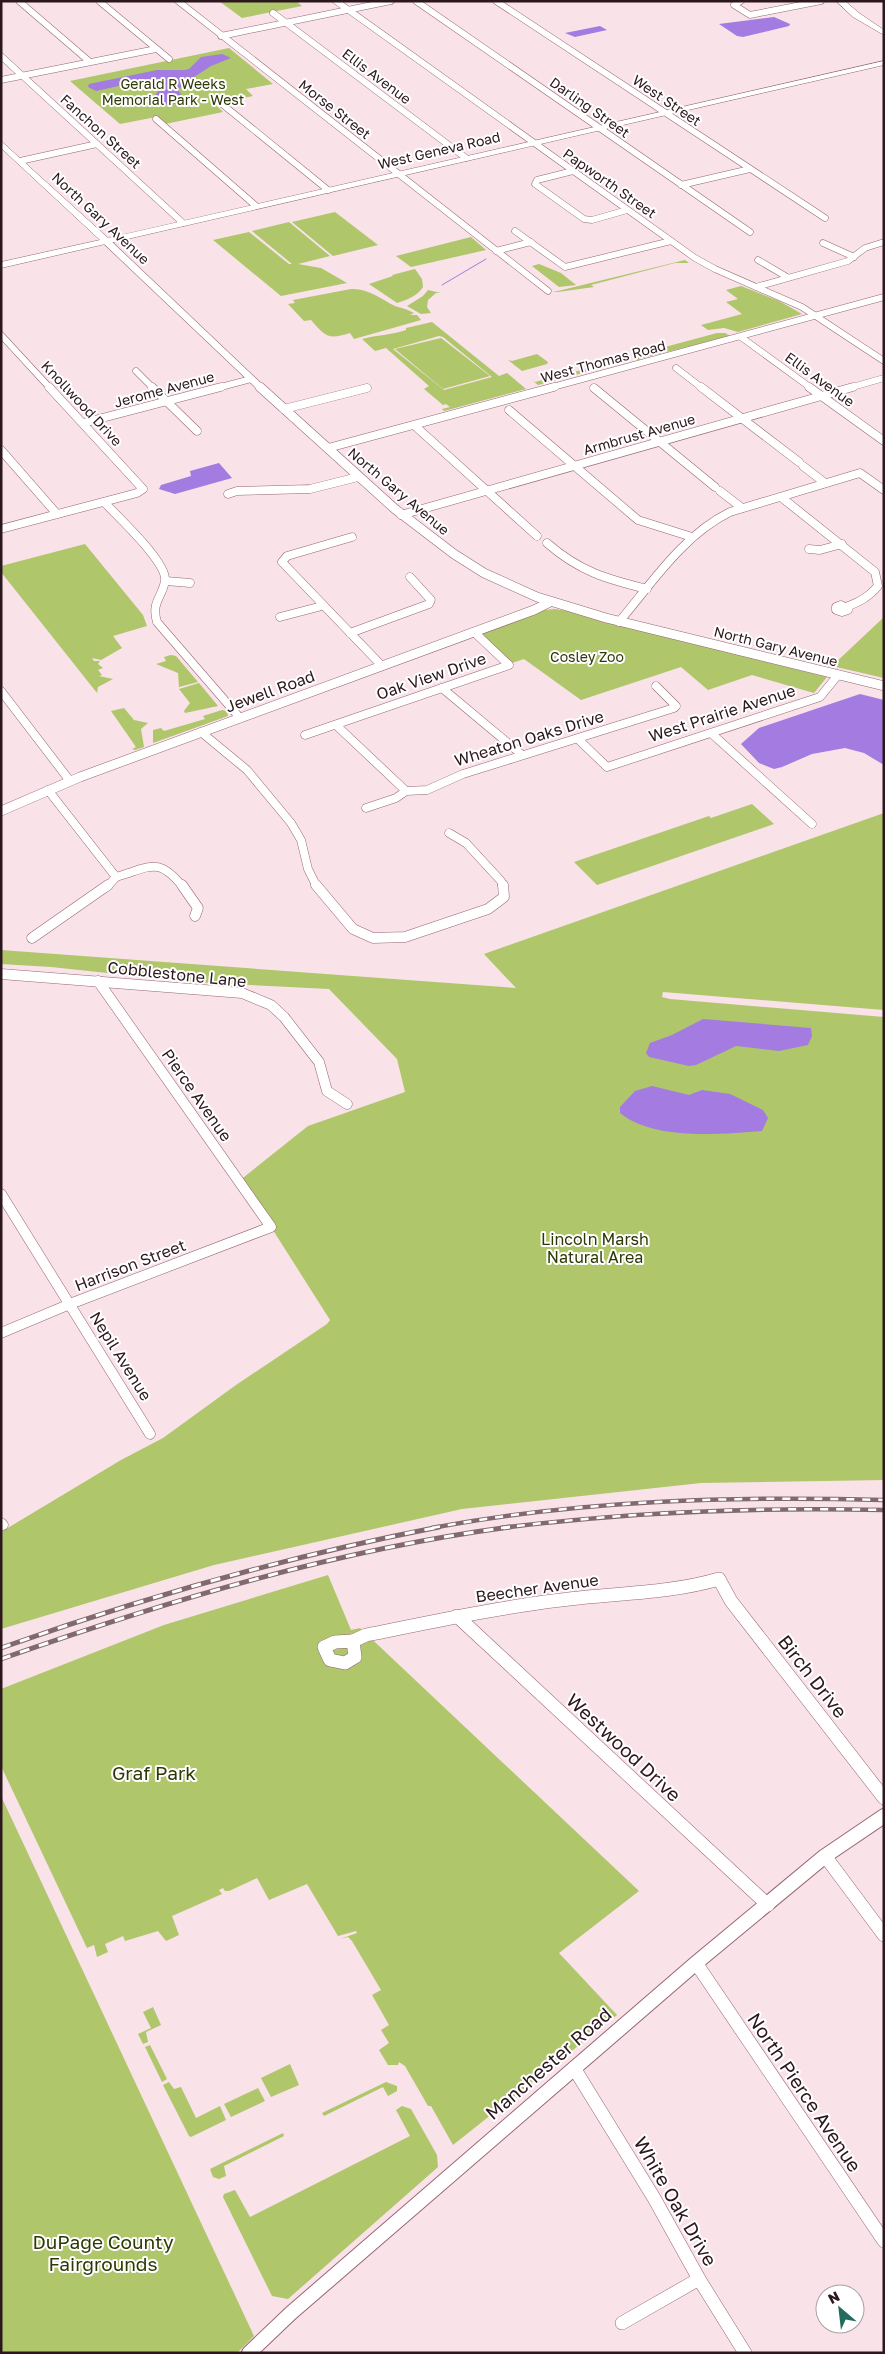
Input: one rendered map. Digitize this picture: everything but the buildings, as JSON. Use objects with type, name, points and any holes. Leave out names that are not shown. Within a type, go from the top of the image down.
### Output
[{"type":"main road","points":[[840,1],[856,15],[884,33]]},
{"type":"main road","name":"West Geneva Road","points":[[1,265],[884,63]]},
{"type":"main road","name":"North Gary Avenue","points":[[1,143],[106,241]]},
{"type":"street","points":[[19,1],[90,62]]},
{"type":"street","points":[[99,1],[170,60]]},
{"type":"street","name":"Morse Street","points":[[178,1],[548,291]]},
{"type":"street","name":"Papworth Street","points":[[336,1],[702,263],[792,302],[817,316],[884,361]]},
{"type":"street","points":[[221,36],[391,1]]},
{"type":"street","name":"Darling Street","points":[[416,1],[750,232]]},
{"type":"street","name":"West Street","points":[[496,1],[825,218]]},
{"type":"street","points":[[741,1],[734,5],[750,15],[821,1]]},
{"type":"street","points":[[750,15],[808,1]]},
{"type":"street","name":"Ellis Avenue","points":[[273,12],[466,158]]},
{"type":"street","points":[[1,80],[156,49]]},
{"type":"street","name":"Fanchon Street","points":[[1,56],[184,223]]},
{"type":"street","points":[[222,104],[328,190]]},
{"type":"street","points":[[156,119],[256,206]]},
{"type":"street","points":[[20,161],[97,144]]},
{"type":"street","points":[[681,185],[750,169]]},
{"type":"street","points":[[573,171],[537,180],[535,184],[584,219],[592,220],[628,210]]},
{"type":"street","points":[[516,231],[565,267],[671,241]]},
{"type":"street","name":"North Gary Avenue","points":[[106,241],[251,379],[358,477],[401,515],[478,570],[511,587],[550,602],[619,622],[884,686]]},
{"type":"street","points":[[496,251],[531,242]]},
{"type":"street","points":[[756,287],[848,261],[865,248],[884,242]]},
{"type":"street","points":[[823,244],[854,257]]},
{"type":"street","points":[[758,260],[787,277]]},
{"type":"street","name":"West Thomas Road","points":[[328,448],[884,298]]},
{"type":"street","name":"Knollwood Drive","points":[[1,335],[84,423],[143,490],[104,502]]},
{"type":"street","name":"Ellis Avenue","points":[[741,336],[884,441]]},
{"type":"street","points":[[676,368],[825,483]]},
{"type":"street","points":[[136,371],[197,431]]},
{"type":"street","name":"Armbrust Avenue","points":[[401,515],[884,378]]},
{"type":"street","name":"Jerome Avenue","points":[[84,423],[251,379]]},
{"type":"street","points":[[284,409],[367,388]]},
{"type":"street","points":[[594,388],[742,508]]},
{"type":"street","points":[[509,410],[638,520],[651,526],[692,537]]},
{"type":"street","points":[[414,425],[537,536]]},
{"type":"street","points":[[1,450],[57,514]]},
{"type":"street","points":[[619,622],[692,537],[712,521],[742,508],[860,473],[884,490]]},
{"type":"street","points":[[228,494],[237,491],[310,489],[358,477]]},
{"type":"street","points":[[781,496],[872,568],[876,574],[878,586],[867,598],[846,606]]},
{"type":"street","points":[[1,529],[104,502],[166,572],[166,581],[154,607],[157,622],[240,718]]},
{"type":"street","points":[[352,537],[283,558],[283,564],[382,666]]},
{"type":"street","points":[[547,543],[568,562],[587,573],[647,589]]},
{"type":"street","points":[[809,549],[820,550],[842,544]]},
{"type":"street","points":[[350,633],[429,604],[431,600],[429,596],[410,577]]},
{"type":"street","points":[[166,581],[190,583]]},
{"type":"street","name":"Jewell Road","points":[[1,810],[70,781],[550,602]]},
{"type":"street","points":[[280,617],[322,606]]},
{"type":"street","name":"Oak View Drive","points":[[305,735],[509,665],[487,647],[479,645],[470,633]]},
{"type":"street","name":"West Prairie Avenue","points":[[578,739],[608,767],[820,697],[827,691],[838,675]]},
{"type":"street","name":"Wheaton Oaks Drive","points":[[366,808],[396,798],[406,791],[413,793],[423,791],[450,778],[521,754],[578,739],[674,708],[676,706],[656,686]]},
{"type":"street","points":[[442,688],[521,754]]},
{"type":"street","points":[[1,691],[70,781]]},
{"type":"street","points":[[336,725],[406,791]]},
{"type":"street","points":[[201,732],[248,770],[301,840],[311,877],[322,894],[348,925],[373,938],[398,938],[412,935],[488,909],[504,896],[504,888],[501,881],[466,843],[449,833]]},
{"type":"street","points":[[711,733],[812,824]]},
{"type":"street","points":[[48,790],[116,877]]},
{"type":"street","points":[[32,938],[107,887],[116,877],[155,866],[164,867],[172,873],[195,901],[198,908],[195,916]]},
{"type":"street","name":"Cobblestone Lane","points":[[1,974],[242,993],[262,1000],[279,1011],[316,1057],[321,1067],[327,1091],[347,1104]]},
{"type":"street","name":"Pierce Avenue","points":[[98,981],[271,1227]]},
{"type":"street","name":"Nepil Avenue","points":[[1,1194],[150,1434]]},
{"type":"street","name":"Harrison Street","points":[[1,1333],[70,1304],[271,1227]]},
{"type":"street","name":"Birch Drive","points":[[714,1580],[719,1579],[731,1601],[884,1798]]},
{"type":"street","name":"Beecher Avenue","points":[[353,1641],[366,1635],[457,1616],[560,1600],[696,1586],[714,1580]]},
{"type":"street","name":"Westwood Drive","points":[[457,1616],[492,1651],[768,1905]]},
{"type":"street","name":"Manchester Road","points":[[249,2353],[305,2301],[696,1963],[825,1856],[884,1816]]},
{"type":"street","points":[[825,1856],[884,1935]]},
{"type":"street","name":"North Pierce Avenue","points":[[696,1963],[884,2241]]},
{"type":"street","name":"White Oak Drive","points":[[574,2068],[654,2198],[699,2279],[745,2353]]},
{"type":"street","points":[[622,2323],[699,2279]]},
{"type":"green space","points":[[219,1],[296,1],[302,6],[242,18]]},
{"type":"green space","name":"Gerald R Weeks Memorial Park - West","points":[[229,48],[273,84],[246,89],[253,96],[215,104],[223,112],[165,124],[156,117],[120,124],[70,81]]},
{"type":"green space","points":[[335,212],[378,245],[333,256],[292,222]]},
{"type":"green space","points":[[289,222],[330,256],[298,264],[321,268],[347,283],[281,296],[213,240],[249,232],[289,264],[292,264],[252,231]]},
{"type":"green space","points":[[471,237],[486,250],[411,267],[396,256]]},
{"type":"green space","points":[[685,260],[689,263],[675,263],[591,285],[594,287],[558,292],[552,291],[558,291]]},
{"type":"green space","points":[[539,264],[561,273],[576,285],[559,287],[532,266]]},
{"type":"green space","points":[[415,269],[422,279],[423,287],[415,295],[401,302],[397,303],[369,284],[392,275]]},
{"type":"green space","points":[[741,286],[779,301],[802,314],[738,332],[724,328],[708,330],[701,325],[742,314],[726,302],[738,299],[726,290]]},
{"type":"green space","points":[[351,289],[369,292],[395,306],[414,313],[410,315],[417,315],[421,320],[354,339],[350,333],[328,336],[311,320],[304,321],[288,304],[295,303],[293,300]]},
{"type":"green space","points":[[428,290],[441,293],[436,293],[428,300],[427,307],[431,313],[421,314],[407,306],[423,296]]},
{"type":"green space","points":[[432,322],[499,376],[507,373],[526,389],[444,411],[442,409],[450,407],[446,404],[443,405],[424,389],[429,386],[386,348],[375,351],[362,339],[400,332],[406,330],[406,328]],"holes":[[[439,336],[443,337],[492,377],[444,390],[393,349]]]},
{"type":"green space","points":[[717,333],[725,333],[730,336],[639,359],[641,361],[635,359],[639,354]]},
{"type":"green space","points":[[441,338],[490,376],[443,389],[395,349]]},
{"type":"green space","points":[[537,354],[548,362],[547,364],[522,371],[508,360],[512,361]]},
{"type":"green space","points":[[606,360],[616,364],[538,385],[532,380],[535,382],[608,363]]},
{"type":"green space","points":[[85,544],[143,615],[147,626],[113,636],[122,648],[101,660],[92,658],[94,661],[100,661],[98,664],[103,668],[98,670],[102,675],[99,676],[113,679],[98,687],[97,693],[1,572],[1,566]]},
{"type":"green space","name":"Cosley Zoo","points":[[555,609],[827,677],[814,693],[752,675],[708,690],[681,667],[581,700],[524,659],[512,663],[484,638],[483,634],[486,631],[544,610]]},
{"type":"green space","points":[[884,617],[884,678],[832,666]]},
{"type":"green space","points":[[176,656],[198,682],[179,687],[178,673],[156,664],[166,661],[164,657]]},
{"type":"green space","points":[[199,683],[218,706],[185,713],[184,711],[190,703],[179,689]]},
{"type":"green space","points":[[124,708],[134,720],[148,723],[141,729],[144,747],[132,749],[136,747],[111,711]]},
{"type":"green space","points":[[222,710],[227,711],[228,716],[153,743],[153,730],[161,728],[164,731],[205,719],[203,716]]},
{"type":"green space","points":[[752,804],[774,824],[597,885],[574,862],[709,816],[711,818]]},
{"type":"green space","name":"Lincoln Marsh Natural Area","points":[[884,813],[884,1010],[663,992],[662,997],[884,1017],[884,1480],[701,1483],[462,1509],[214,1565],[1,1629],[1,1532],[121,1460],[163,1438],[236,1385],[327,1324],[330,1320],[271,1227],[239,1181],[308,1126],[405,1092],[397,1059],[329,989],[192,982],[51,967],[1,964],[1,950],[516,988],[484,954]]},
{"type":"green space","name":"Graf Park","points":[[328,1575],[351,1630],[360,1628],[639,1891],[559,1953],[617,2015],[453,2145],[405,2066],[399,2062],[398,2065],[388,2065],[379,2050],[389,2043],[381,2030],[389,2025],[372,1995],[381,1990],[352,1941],[348,1937],[340,1939],[357,1933],[356,1931],[338,1936],[307,1884],[269,1900],[257,1878],[229,1891],[225,1891],[223,1888],[219,1890],[222,1894],[172,1916],[179,1935],[166,1941],[158,1931],[125,1941],[123,1936],[105,1944],[108,1952],[97,1957],[94,1945],[87,1948],[1,1766],[1,1689],[164,1625]]},
{"type":"green space","name":"DuPage County Fairgrounds","points":[[1,1796],[254,2336],[237,2353],[1,2353]]},
{"type":"green space","points":[[153,2007],[161,2025],[146,2032],[148,2042],[143,2044],[138,2034],[151,2028],[143,2012]]},
{"type":"green space","points":[[150,2045],[167,2079],[162,2082],[145,2047]]},
{"type":"green space","points":[[290,2064],[299,2085],[271,2097],[261,2078]]},
{"type":"green space","points":[[169,2082],[174,2089],[181,2087],[196,2118],[220,2106],[226,2120],[191,2137],[189,2136],[163,2085]]},
{"type":"green space","points":[[386,2082],[397,2086],[397,2091],[388,2096],[383,2087],[324,2116],[322,2113]]},
{"type":"green space","points":[[258,2088],[265,2101],[231,2117],[224,2104]]},
{"type":"green space","points":[[402,2106],[411,2109],[437,2155],[438,2167],[288,2299],[272,2296],[223,2197],[224,2194],[235,2190],[250,2217],[410,2136],[396,2110]]},
{"type":"green space","points":[[283,2133],[284,2136],[224,2166],[226,2176],[219,2179],[213,2177],[210,2169]]},
{"type":"shaded area","points":[[774,17],[790,24],[789,26],[743,37],[737,36],[719,24]]},
{"type":"shaded area","points":[[600,26],[607,30],[575,37],[565,33]]},
{"type":"shaded area","points":[[222,54],[231,58],[211,66],[178,90],[183,97],[179,104],[154,105],[151,100],[166,82],[155,78],[96,91],[88,87],[89,84],[157,70],[185,70],[189,69],[201,57]]},
{"type":"shaded area","points":[[219,463],[232,478],[175,494],[159,489],[161,485],[191,476],[190,471]]},
{"type":"shaded area","points":[[860,694],[884,700],[884,765],[864,753],[845,748],[812,754],[774,769],[759,763],[741,744],[759,728]]},
{"type":"shaded area","points":[[703,1019],[811,1028],[812,1036],[808,1045],[779,1051],[736,1046],[696,1065],[689,1066],[649,1057],[646,1053],[650,1043],[672,1035]]},
{"type":"shaded area","points":[[652,1086],[689,1095],[702,1090],[730,1094],[763,1110],[768,1118],[762,1131],[688,1134],[651,1128],[634,1122],[620,1113],[620,1107],[635,1091]]},
{"type":"waterway","points":[[442,285],[486,259]]},
{"type":"railway","points":[[432,1528],[544,1511],[657,1502],[771,1499],[884,1500]]},
{"type":"railway","points":[[509,1527],[644,1514],[788,1509],[884,1510]]},
{"type":"railway","points":[[1,1648],[55,1629],[218,1579],[383,1538],[439,1527]]},
{"type":"railway","points":[[1,1659],[126,1617],[252,1580],[380,1549],[509,1527]]},
{"type":"railway","points":[[501,1528],[509,1527]]}]
